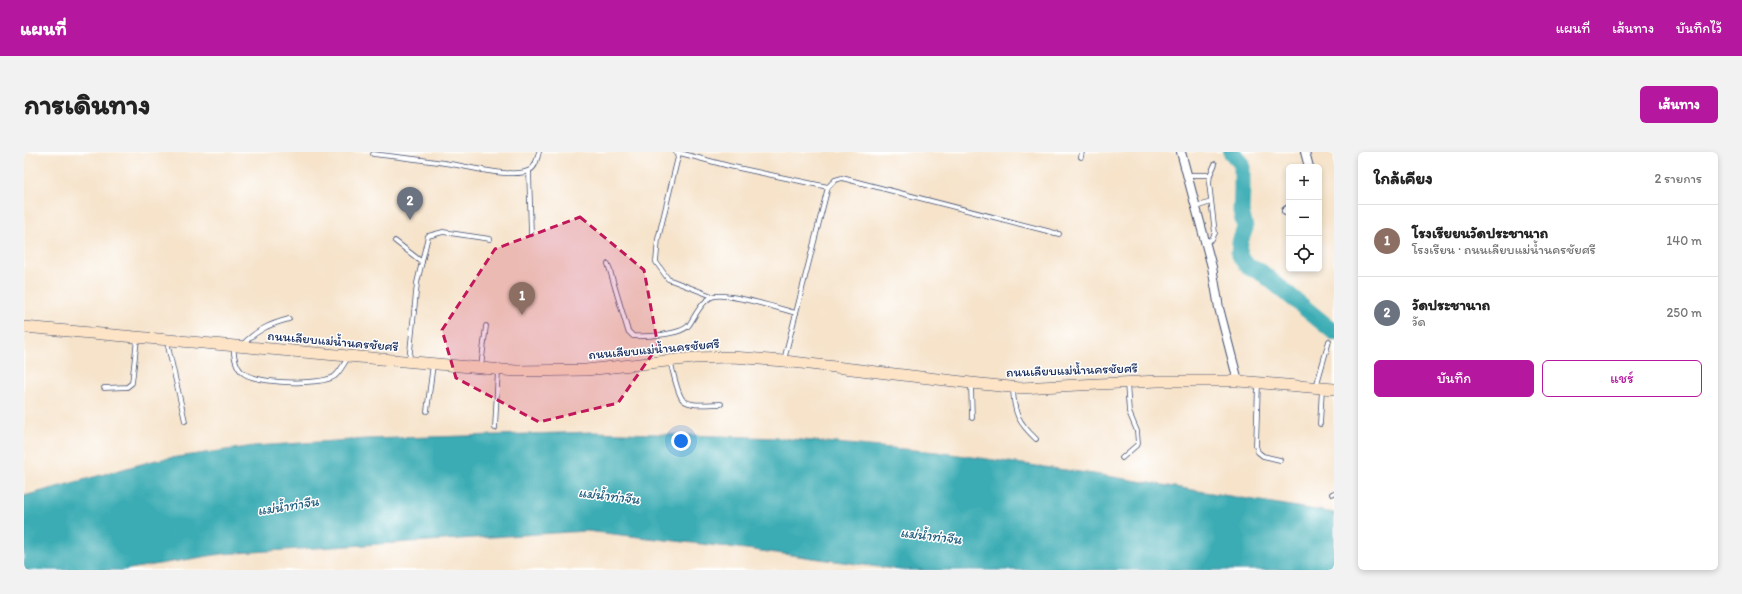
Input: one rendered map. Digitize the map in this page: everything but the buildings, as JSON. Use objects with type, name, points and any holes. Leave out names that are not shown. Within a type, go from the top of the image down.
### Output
[{"type":"main road","name":"ถนนเลียบแม่น้ำนครชัยศรี","points":[[24,327],[498,370],[553,372],[586,370],[670,360],[732,357],[784,361],[1013,387],[1050,387],[1127,382],[1238,382],[1334,388]]},
{"type":"street","points":[[1181,152],[1205,243],[1238,382]]},
{"type":"street","points":[[1304,152],[1308,164]]},
{"type":"lane","points":[[373,154],[452,164],[499,172],[521,173],[529,171],[535,165],[539,152]]},
{"type":"lane","points":[[796,313],[728,296],[712,296],[668,279],[656,262],[658,239],[677,152],[729,166],[828,187]]},
{"type":"lane","points":[[1081,158],[1082,152]]},
{"type":"lane","points":[[1205,243],[1212,239],[1215,233],[1209,183],[1210,175],[1215,164]]},
{"type":"lane","points":[[529,171],[531,234]]},
{"type":"lane","points":[[1186,175],[1210,175]]},
{"type":"lane","points":[[784,361],[828,187],[835,180],[842,178],[1059,234]]},
{"type":"lane","points":[[1195,208],[1211,202]]},
{"type":"lane","points":[[409,362],[416,284],[428,236],[442,232],[490,239]]},
{"type":"lane","points":[[395,241],[422,262]]},
{"type":"lane","points":[[608,264],[628,331],[633,336],[640,337],[678,332],[688,326],[704,304],[712,296]]},
{"type":"lane","points":[[289,319],[263,327],[237,347],[235,360],[240,371],[251,377],[273,380],[321,381],[335,376],[349,356]]},
{"type":"lane","points":[[481,368],[486,326]]},
{"type":"lane","points":[[104,388],[127,387],[132,383],[137,338]]},
{"type":"lane","points":[[166,340],[185,421]]},
{"type":"lane","points":[[1320,424],[1319,387],[1329,341]]},
{"type":"lane","points":[[670,360],[679,394],[683,400],[691,403],[720,404]]},
{"type":"lane","points":[[428,411],[433,364]]},
{"type":"lane","points":[[495,428],[498,370]]},
{"type":"lane","points":[[1122,458],[1138,444],[1137,431],[1128,412],[1127,382]]},
{"type":"lane","points":[[971,383],[972,418]]},
{"type":"lane","points":[[1258,383],[1256,446],[1258,452],[1263,456],[1280,460]]},
{"type":"lane","points":[[1013,387],[1016,415],[1025,429],[1036,439]]},
{"type":"highlighted area","points":[[580,217],[644,270],[658,346],[618,403],[539,422],[456,378],[442,330],[495,249]]},
{"type":"water","name":"แม่น้ำท่าจีน","points":[[593,432],[779,438],[937,452],[1101,475],[1334,513],[1334,570],[901,570],[746,549],[586,531],[221,554],[123,570],[24,570],[24,496],[156,460],[254,446],[367,439]]},
{"type":"waterway","points":[[1231,152],[1242,164],[1241,211],[1245,228],[1240,242],[1239,255],[1248,267],[1261,272],[1334,332]]},
{"type":"place","name":"วัดประชานาถ","points":[[410,220]]},
{"type":"place","name":"โรงเรียยนวัดประชานาถ","points":[[522,315]]}]
